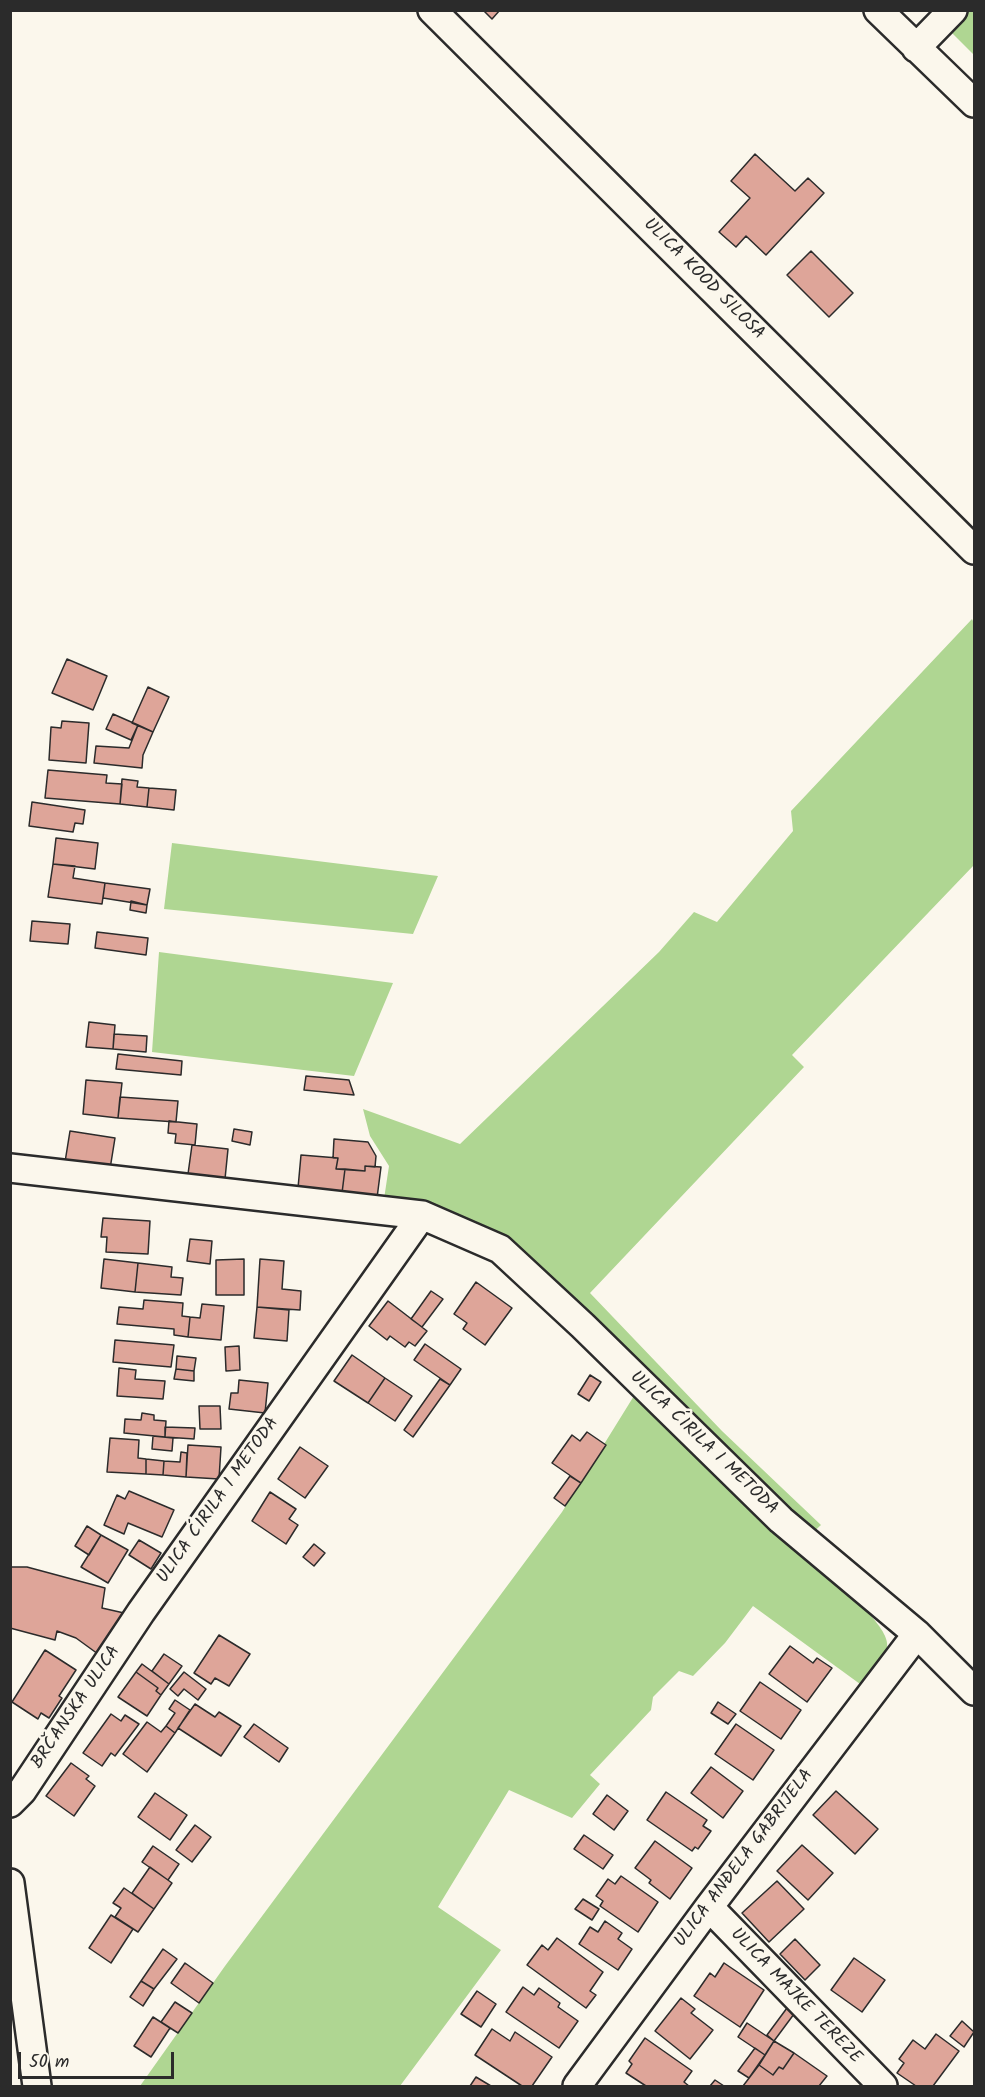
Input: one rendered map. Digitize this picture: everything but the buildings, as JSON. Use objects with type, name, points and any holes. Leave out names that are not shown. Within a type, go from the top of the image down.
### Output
[{"type":"street","name":"ULICA KOOD SILOSA","points":[[432,10],[975,550]]},
{"type":"street","points":[[878,10],[975,103]]},
{"type":"street","points":[[916,48],[952,10]]},
{"type":"street","name":"ULICA ĆIRILA I METODA","points":[[10,1167],[422,1215],[500,1249],[781,1520],[916,1634],[975,1691]]},
{"type":"street","name":"ULICA ĆIRILA I METODA","points":[[141,1612],[422,1215]]},
{"type":"street","name":"BRČANSKA ULICA","points":[[10,1803],[22,1791],[141,1612]]},
{"type":"street","name":"ULICA ANĐELA GABRIJELA","points":[[577,2086],[708,1907],[916,1634]]},
{"type":"street","points":[[10,1883],[37,2086]]},
{"type":"street","name":"ULICA MAJKE TEREZE","points":[[708,1907],[874,2083]]},
{"type":"green space","points":[[964,11],[974,11],[974,55],[948,29]]},
{"type":"green space","points":[[972,619],[974,623],[974,865],[792,1055],[804,1067],[590,1293],[722,1431],[821,1525],[810,1535],[567,1297],[384,1199],[389,1166],[370,1136],[363,1109],[460,1144],[659,952],[694,912],[717,922],[793,831],[791,811]]},
{"type":"green space","points":[[172,843],[438,876],[413,934],[164,909]]},
{"type":"green space","points":[[159,952],[393,983],[354,1076],[152,1052]]},
{"type":"green space","points":[[637,1391],[867,1611],[884,1634],[887,1649],[884,1656],[860,1684],[753,1606],[725,1643],[693,1676],[679,1671],[653,1697],[651,1710],[590,1775],[600,1784],[572,1818],[509,1790],[438,1907],[501,1950],[400,2086],[140,2086],[225,1966],[562,1512]]}]
